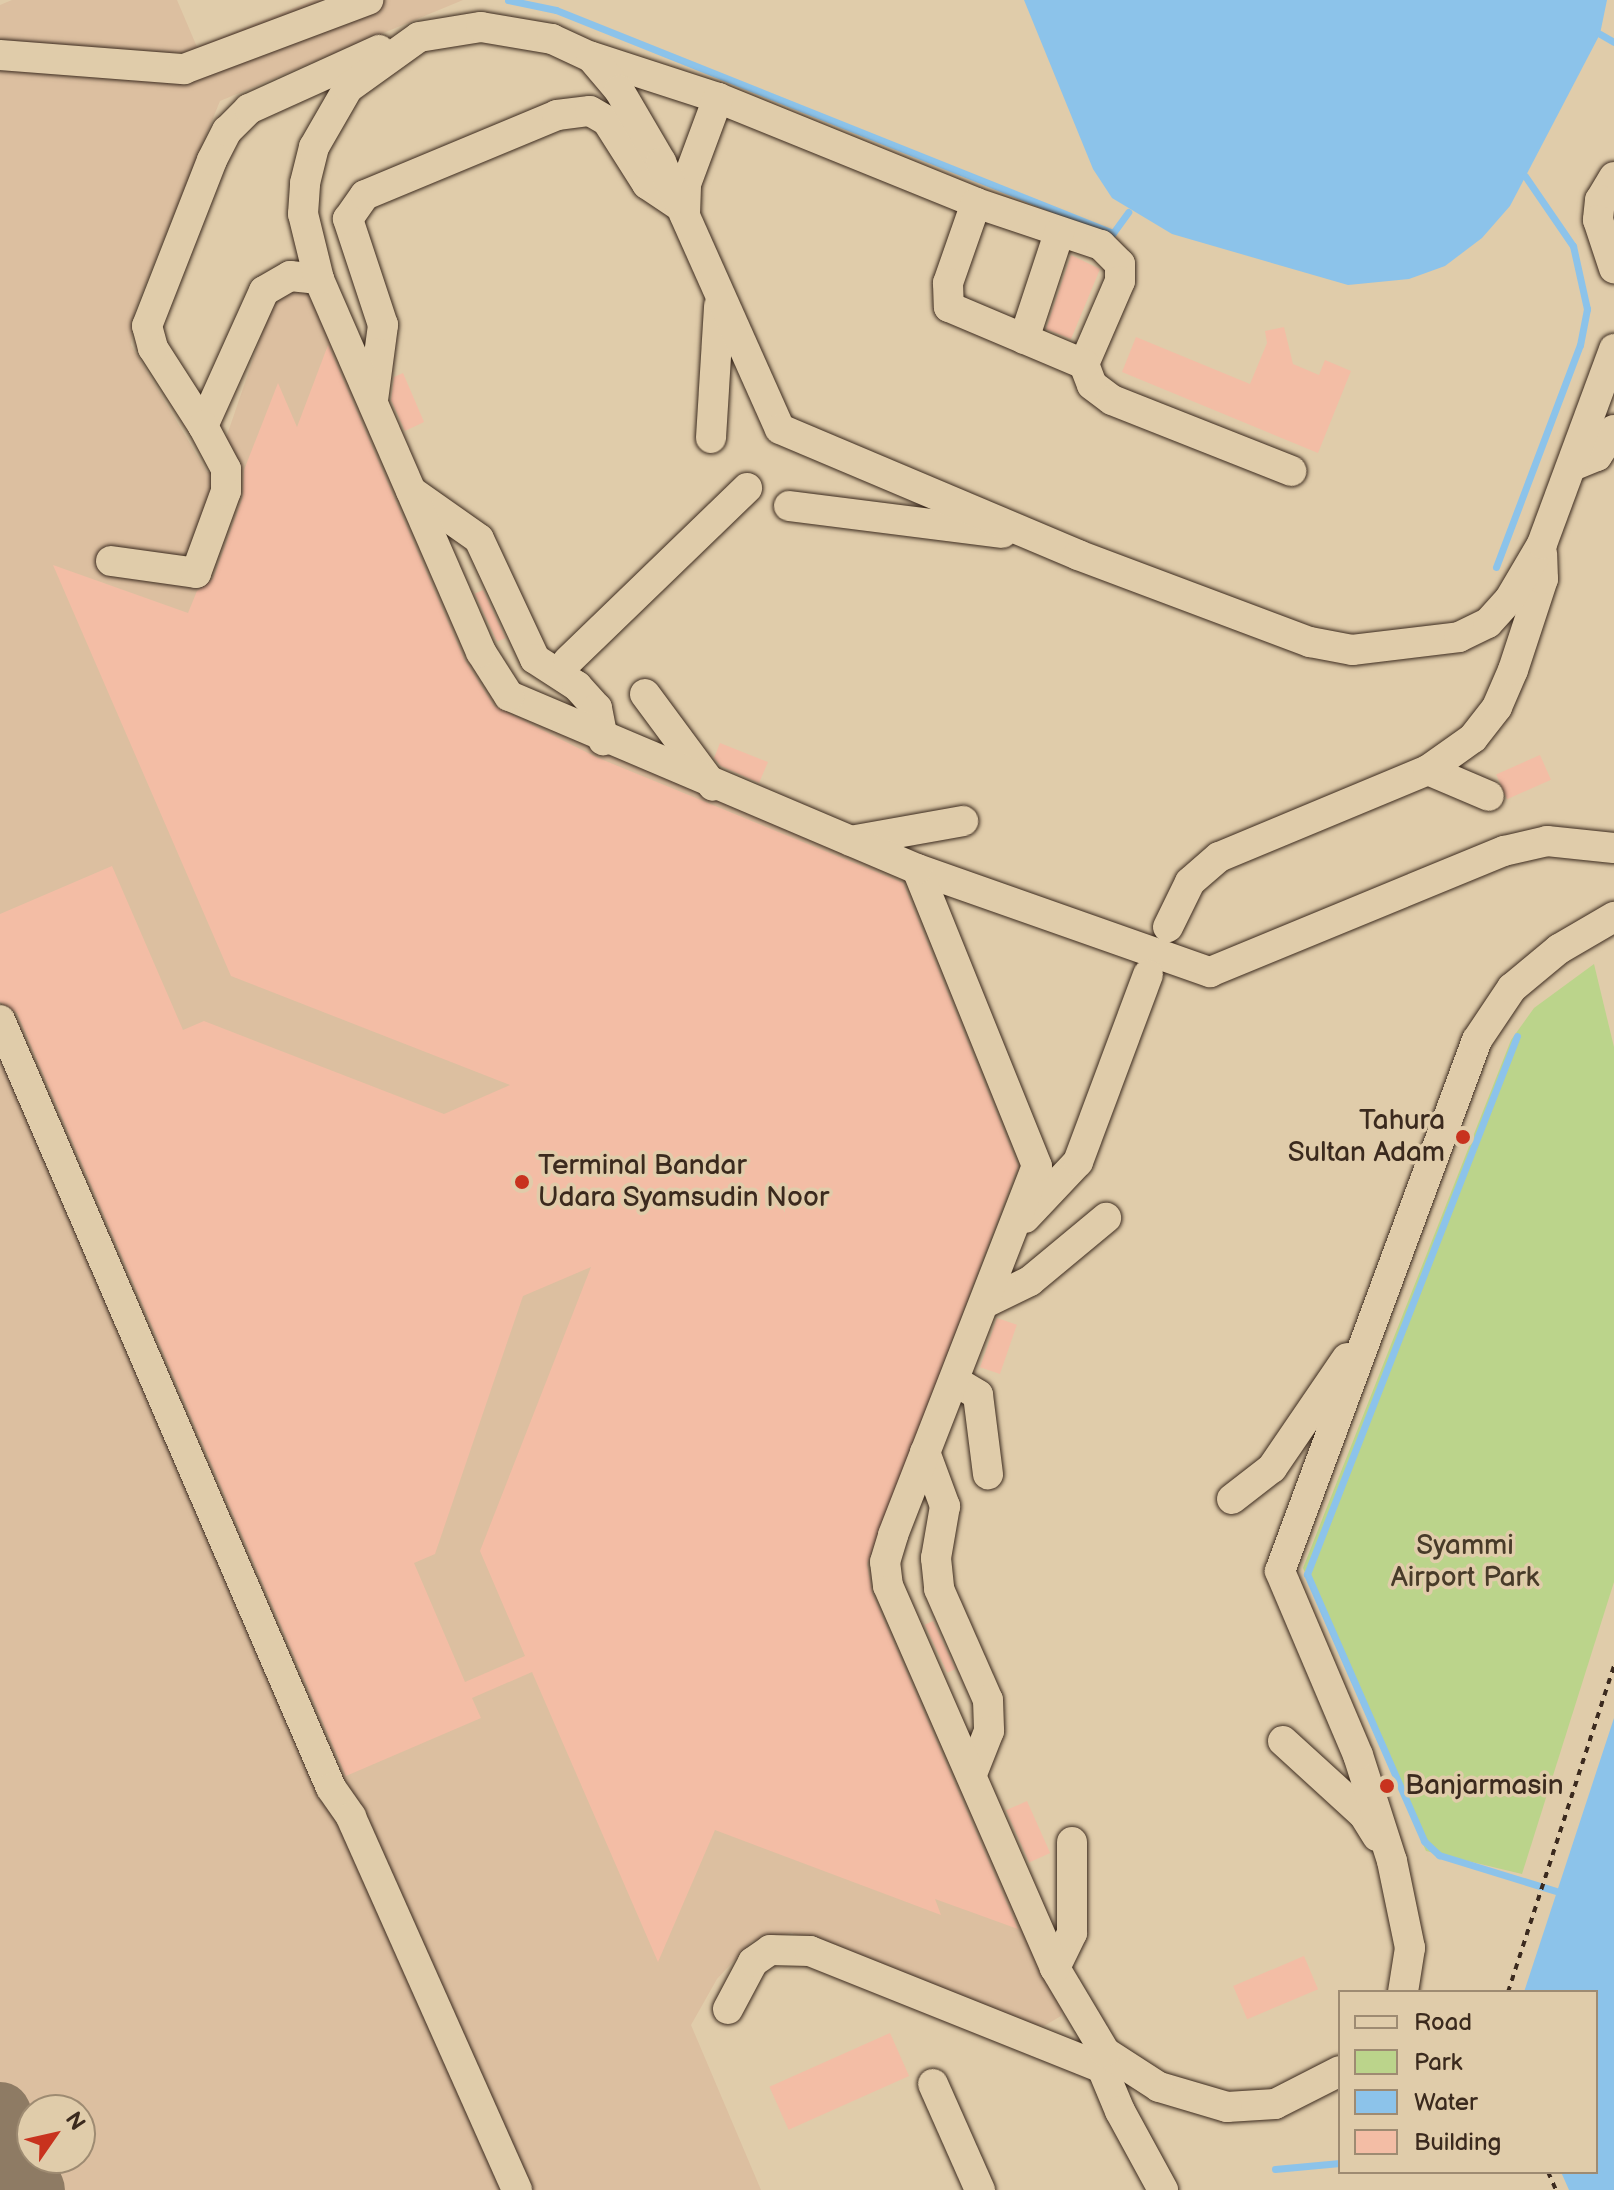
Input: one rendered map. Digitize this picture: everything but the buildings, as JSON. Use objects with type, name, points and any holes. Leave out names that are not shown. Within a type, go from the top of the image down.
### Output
[{"type":"street","points":[[0,55],[184,69],[368,0]]},
{"type":"street","points":[[111,561],[196,573],[226,491],[226,469],[203,426],[160,360],[147,326],[227,131],[249,109],[419,37],[514,28],[591,57],[718,98],[976,203],[1101,245],[1120,264],[1120,281],[1084,364],[1092,385],[1112,400],[1291,471]]},
{"type":"street","points":[[419,37],[348,88],[314,147],[303,214],[319,279],[493,679],[517,701],[714,788],[917,869],[1210,972],[1504,851],[1547,841],[1614,848]]},
{"type":"street","points":[[591,57],[619,90],[681,212],[769,412],[787,434],[1078,555],[1310,642],[1352,650],[1423,644],[1488,623],[1542,544],[1614,349]]},
{"type":"street","points":[[681,212],[686,184],[718,98]]},
{"type":"street","points":[[373,400],[384,352],[383,325],[348,219],[365,195],[557,115],[590,111],[607,121],[647,184],[681,212]]},
{"type":"street","points":[[1614,177],[1600,200],[1598,220],[1614,268]]},
{"type":"street","points":[[976,203],[945,298],[949,307],[1084,364]]},
{"type":"street","points":[[1024,339],[1059,233]]},
{"type":"street","points":[[203,426],[264,291],[290,276],[319,279]]},
{"type":"street","points":[[711,438],[719,296]]},
{"type":"street","points":[[1572,466],[1597,456],[1614,430]]},
{"type":"street","points":[[568,661],[747,488]]},
{"type":"street","points":[[411,491],[479,539],[535,659],[597,708],[603,740]]},
{"type":"street","points":[[789,506],[987,529],[1078,555]]},
{"type":"street","points":[[1168,927],[1190,882],[1219,857],[1428,770],[1473,738],[1497,707],[1543,579],[1542,544]]},
{"type":"street","points":[[645,694],[714,788]]},
{"type":"street","points":[[1428,770],[1489,796]]},
{"type":"street","points":[[849,841],[963,821]]},
{"type":"street","points":[[917,869],[1037,1166],[1018,1226],[925,1452],[885,1562],[888,1586],[1055,1968],[1104,2060],[1162,2190]]},
{"type":"street","points":[[1403,1990],[1410,1948],[1392,1861],[1358,1755],[1280,1571],[1477,1040],[1512,988],[1559,949],[1614,917]]},
{"type":"street","points":[[1018,1226],[1078,1162],[1148,975]]},
{"type":"street","points":[[0,1020],[324,1773],[351,1817],[517,2190]]},
{"type":"street","points":[[987,1302],[1030,1281],[1106,1218]]},
{"type":"street","points":[[1232,1499],[1272,1468],[1367,1331]]},
{"type":"street","points":[[955,1381],[978,1395],[988,1474]]},
{"type":"street","points":[[925,1452],[945,1506],[936,1558],[939,1589],[988,1700],[989,1731],[972,1774]]},
{"type":"street","points":[[1283,1741],[1364,1815],[1392,1861]]},
{"type":"street","points":[[1055,1968],[1072,1933],[1072,1842]]},
{"type":"street","points":[[728,2009],[753,1962],[770,1950],[788,1948],[810,1951],[1005,2030],[1104,2060],[1159,2087],[1227,2107],[1275,2104],[1338,2072]]},
{"type":"street","points":[[1005,2030],[1041,2033],[1064,2025],[1076,2007]]},
{"type":"street","points":[[933,2084],[980,2190]]},
{"type":"street","points":[[1140,2143],[1137,2110],[1159,2087]]},
{"type":"path","points":[[1509,1990],[1614,1666]]},
{"type":"shaded area","points":[[12,0],[177,0],[197,47],[314,0],[463,0],[220,101],[135,310],[131,345],[207,472],[214,473],[276,292],[318,285],[497,696],[906,855],[1039,1162],[880,1563],[1063,2003],[1061,2016],[1044,2026],[1023,2025],[792,1933],[752,1941],[717,1979],[691,2025],[761,2190],[0,2190],[0,5]]},
{"type":"green space","name":"Syammi Airport Park","points":[[1594,964],[1614,1047],[1614,1582],[1522,1874],[1426,1851],[1303,1568],[1511,1040],[1534,1008]]},
{"type":"water","points":[[1024,0],[1607,0],[1600,34],[1510,206],[1482,238],[1445,266],[1409,279],[1348,285],[1172,234],[1112,198],[1093,169]]},
{"type":"water","points":[[1614,1718],[1614,2190],[1569,2190],[1562,2174],[1598,2174],[1598,1990],[1525,1990]]},
{"type":"waterway","points":[[508,0],[556,10],[1113,233],[1128,212]]},
{"type":"waterway","points":[[1600,34],[1614,42]]},
{"type":"waterway","points":[[1496,567],[1580,345],[1587,309],[1573,246],[1525,176]]},
{"type":"waterway","points":[[1517,1036],[1307,1574],[1424,1841],[1439,1855],[1556,1891]]},
{"type":"waterway","points":[[1275,2169],[1338,2163]]},
{"type":"taxiway","points":[[0,2113],[34,2190]]},
{"type":"place","name":"Tahura Sultan Adam","points":[[1463,1137]]},
{"type":"place","name":"Terminal Bandar Udara Syamsudin Noor","points":[[522,1182]]},
{"type":"place","name":"Banjarmasin","points":[[1387,1786]]}]
